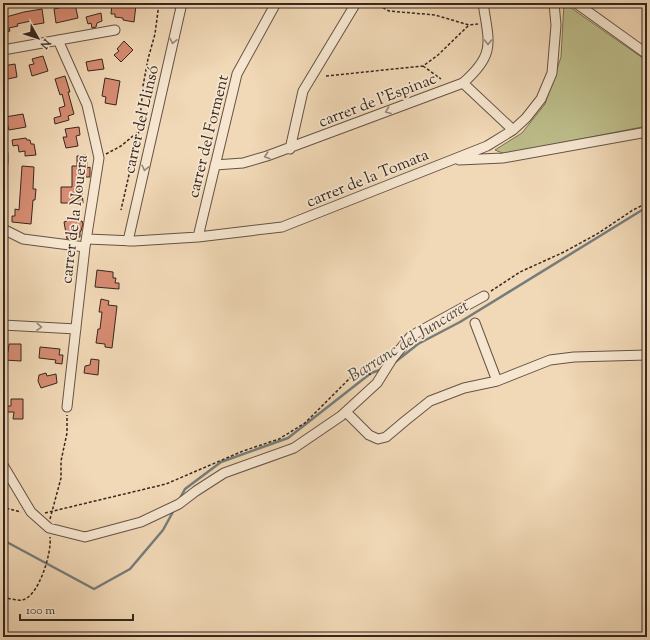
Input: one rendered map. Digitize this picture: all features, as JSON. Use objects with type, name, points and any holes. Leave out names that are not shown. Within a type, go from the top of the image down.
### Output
[{"type":"street","name":"carrer del Llinsó","points":[[128,241],[182,3]]},
{"type":"street","name":"carrer del Forment","points":[[198,237],[237,74],[276,3]]},
{"type":"street","points":[[290,148],[303,91],[356,3]]},
{"type":"street","name":"carrer de l'Espinac","points":[[215,165],[243,163],[267,156],[463,83],[474,73],[483,61],[488,47],[483,3]]},
{"type":"street","name":"carrer de la Tomata","points":[[3,229],[23,239],[86,243],[198,237],[282,227],[487,146],[513,130],[526,118],[541,99],[552,73],[556,26],[554,3]]},
{"type":"street","points":[[576,3],[647,54]]},
{"type":"street","points":[[3,50],[115,30]]},
{"type":"street","name":"carrer de la Nouera","points":[[58,40],[87,105],[99,158],[86,243],[67,407]]},
{"type":"street","points":[[463,83],[513,130]]},
{"type":"street","points":[[452,160],[492,159],[647,132]]},
{"type":"street","points":[[487,146],[492,159]]},
{"type":"street","points":[[3,154],[3,163]]},
{"type":"street","points":[[3,465],[31,512],[49,528],[85,537],[141,522],[179,504],[224,473],[294,448],[346,412],[377,383],[392,359],[411,336],[484,296]]},
{"type":"street","points":[[475,323],[497,381]]},
{"type":"street","points":[[3,325],[76,329]]},
{"type":"street","points":[[346,412],[369,435],[378,439],[386,437],[430,402],[464,388],[497,381],[550,360],[574,357],[647,355]]},
{"type":"path","points":[[121,210],[139,131],[143,86],[155,34],[159,3]]},
{"type":"path","points":[[374,3],[389,11],[435,15],[469,25],[486,23]]},
{"type":"path","points":[[326,76],[423,66],[438,55],[469,25]]},
{"type":"path","points":[[423,66],[441,79]]},
{"type":"path","points":[[99,158],[121,146],[139,131]]},
{"type":"path","points":[[484,296],[520,272],[564,252],[597,234],[633,210],[647,203]]},
{"type":"path","points":[[52,512],[166,484],[243,451],[279,440],[305,423],[350,378],[364,372],[380,378]]},
{"type":"path","points":[[3,597],[22,600],[32,595],[38,584],[49,555],[49,528],[61,478],[61,461],[67,433],[67,407]]},
{"type":"path","points":[[3,505],[5,508],[17,512],[31,512]]},
{"type":"green space","points":[[564,3],[647,61],[647,126],[505,154],[495,150],[522,133],[545,104],[561,57]]},
{"type":"building","points":[[112,3],[132,3],[132,5],[136,5],[134,22],[123,20],[123,18],[115,17],[115,14],[111,14]]},
{"type":"building","points":[[75,4],[78,18],[56,23],[54,9]]},
{"type":"building","points":[[42,9],[44,23],[31,25],[31,21],[17,24],[18,26],[9,28],[10,31],[3,33],[3,13],[5,13],[6,17]]},
{"type":"building","points":[[101,13],[102,21],[97,23],[96,27],[92,28],[91,23],[88,24],[86,17]]},
{"type":"building","points":[[124,41],[133,50],[121,62],[114,55],[119,51],[117,49]]},
{"type":"building","points":[[43,56],[48,71],[32,76],[29,65],[34,64],[32,59]]},
{"type":"building","points":[[102,59],[104,69],[88,71],[86,62]]},
{"type":"building","points":[[15,64],[17,77],[3,80],[3,66]]},
{"type":"building","points":[[65,76],[74,114],[68,116],[69,120],[55,124],[54,118],[61,116],[59,108],[65,106],[62,94],[60,95],[55,79]]},
{"type":"building","points":[[105,78],[120,81],[116,105],[105,103],[106,97],[102,96]]},
{"type":"building","points":[[23,114],[26,127],[9,130],[5,117]]},
{"type":"building","points":[[79,127],[80,135],[76,136],[78,146],[66,148],[63,137],[67,137],[65,129]]},
{"type":"building","points":[[26,138],[27,140],[30,140],[31,144],[34,144],[36,155],[25,156],[25,151],[19,152],[18,145],[13,146],[12,140]]},
{"type":"building","points":[[87,155],[87,168],[90,167],[90,177],[80,177],[80,191],[82,191],[83,203],[61,203],[61,187],[72,187],[72,166],[77,166],[77,156]]},
{"type":"building","points":[[22,166],[34,167],[33,189],[36,189],[35,200],[33,200],[31,224],[12,222],[12,216],[15,216],[15,209],[19,210]]},
{"type":"building","points":[[78,216],[78,222],[82,221],[83,224],[80,237],[67,239],[64,222],[67,221],[66,218]]},
{"type":"building","points":[[97,270],[113,272],[113,278],[116,278],[115,283],[119,283],[119,289],[95,287]]},
{"type":"building","points":[[101,299],[109,301],[108,305],[117,306],[112,348],[105,347],[105,344],[96,343],[98,329],[100,329],[102,312],[99,312]]},
{"type":"building","points":[[9,344],[21,344],[21,361],[4,360],[5,351],[8,352]]},
{"type":"building","points":[[40,347],[60,349],[59,355],[63,355],[62,364],[55,363],[56,360],[39,358]]},
{"type":"building","points":[[91,359],[99,360],[98,375],[84,373],[85,366],[90,365]]},
{"type":"building","points":[[46,373],[47,376],[56,374],[57,383],[41,388],[38,381],[39,375]]},
{"type":"building","points":[[11,399],[23,399],[23,419],[13,419],[14,412],[7,412],[7,406],[11,406]]},
{"type":"waterway","name":"Barranc del Juncaret","points":[[394,363],[418,344],[460,322],[647,207]]},
{"type":"waterway","name":"Barranc del Juncaret","points":[[179,500],[185,489],[221,462],[288,438],[371,373],[383,369]]},
{"type":"waterway","name":"Barranc del Juncaret","points":[[3,540],[94,589],[130,569],[163,530],[174,510]]}]
